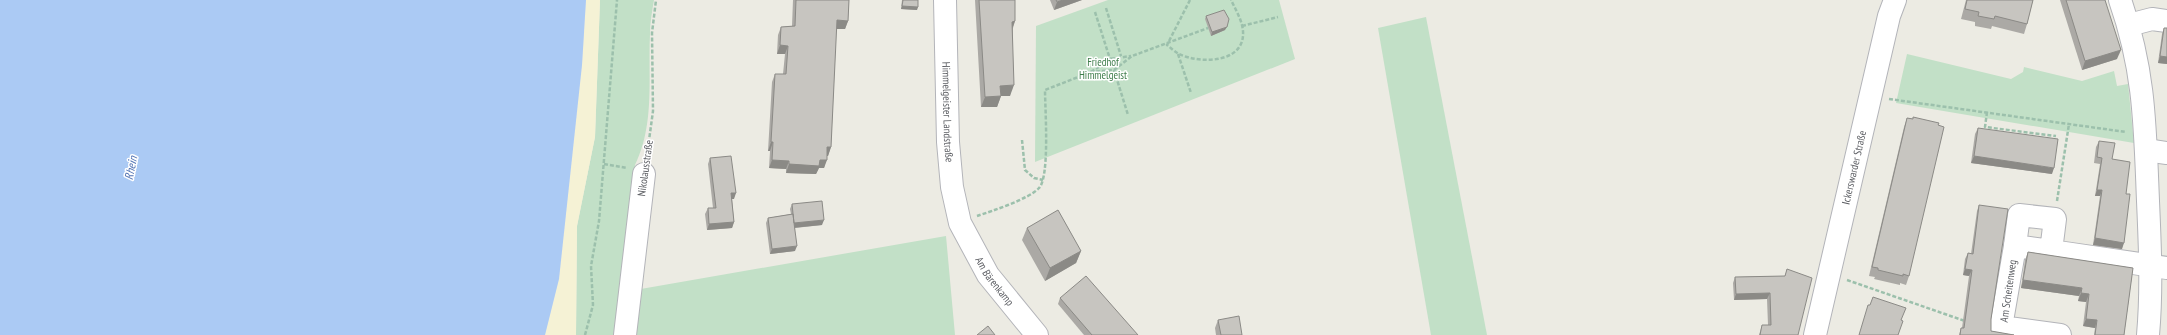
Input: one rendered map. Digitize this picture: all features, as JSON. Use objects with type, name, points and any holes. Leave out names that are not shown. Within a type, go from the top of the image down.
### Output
[{"type":"street","name":"Himmelgeister Landstraße","points":[[945,0],[948,142],[952,187],[960,223]]},
{"type":"street","name":"Ickerswarder Straße","points":[[1815,335],[1889,16],[1895,0]]},
{"type":"street","points":[[2120,0],[2129,25],[2138,59],[2153,146],[2159,267],[2151,305],[2148,335]]},
{"type":"street","points":[[2129,25],[2152,19],[2167,21]]},
{"type":"street","name":"Nikolausstraße","points":[[625,335],[638,171]]},
{"type":"street","name":"Am Scheitenweg","points":[[2055,219],[2019,215],[2001,327],[2060,335]]},
{"type":"street","points":[[2051,251],[2055,219]]},
{"type":"street","name":"Am Bärenkamp","points":[[960,223],[988,275],[1037,335]]},
{"type":"street","name":"Am Scheitenweg","points":[[2015,246],[2159,267]]},
{"type":"path","points":[[585,335],[593,305],[591,266],[599,221],[617,0]]},
{"type":"path","name":"Nikolausstraße","points":[[638,171],[653,110],[652,33],[656,0]]},
{"type":"path","points":[[1167,45],[1190,0]]},
{"type":"path","points":[[1167,45],[1178,54],[1199,59],[1220,59],[1231,54],[1239,46],[1243,35],[1242,26],[1231,0]]},
{"type":"path","points":[[1106,8],[1121,56]]},
{"type":"path","points":[[1096,12],[1110,59]]},
{"type":"path","points":[[1242,26],[1278,17]]},
{"type":"path","points":[[960,223],[995,210],[1039,188],[1043,180],[1046,158],[1045,90],[1091,72],[1110,59],[1121,56],[1132,56],[1167,45],[1208,28]]},
{"type":"path","points":[[1178,54],[1191,94]]},
{"type":"path","points":[[1091,72],[1100,73],[1114,70],[1132,56]]},
{"type":"path","points":[[1114,70],[1128,115]]},
{"type":"path","points":[[1870,96],[2069,124],[2153,146]]},
{"type":"path","points":[[1987,112],[1985,127],[2056,136]]},
{"type":"path","points":[[2055,219],[2069,124]]},
{"type":"path","points":[[1022,140],[1025,170],[1034,178],[1043,180]]},
{"type":"path","points":[[604,164],[638,171]]},
{"type":"path","points":[[1828,276],[1853,281],[1967,321]]},
{"type":"green space","points":[[600,0],[654,0],[650,30],[648,117],[646,133],[635,165],[621,335],[576,335],[577,226],[595,137]]},
{"type":"green space","name":"Friedhof Himmelgeist","points":[[1108,0],[1279,0],[1295,59],[1035,162],[1036,26]]},
{"type":"green space","points":[[1426,17],[1487,335],[1431,335],[1378,28]]},
{"type":"green space","points":[[1907,54],[2011,79],[2023,72],[2024,67],[2082,81],[2114,71],[2117,86],[2128,84],[2134,143],[1896,103]]},
{"type":"green space","points":[[946,236],[955,335],[629,335],[635,290]]},
{"type":"sand","points":[[586,0],[600,0],[595,137],[577,226],[576,335],[545,335],[559,279],[582,65]]},
{"type":"water","name":"Rhein","points":[[0,0],[586,0],[582,65],[559,279],[545,335],[0,335]]},
{"type":"building","points":[[796,0],[849,0],[848,21],[837,20],[831,147],[827,147],[827,160],[820,160],[819,166],[789,164],[789,161],[772,160],[773,142],[771,142],[775,74],[786,74],[788,46],[780,45],[781,27],[795,26]]},
{"type":"building","points":[[903,0],[918,0],[918,7],[902,6]]},
{"type":"building","points":[[979,0],[1015,0],[1015,21],[1012,22],[1014,85],[1000,86],[1001,96],[985,97]]},
{"type":"building","points":[[1967,0],[2033,0],[2027,24],[1995,16],[1994,19],[1978,16],[1979,12],[1965,9]]},
{"type":"building","points":[[2066,0],[2105,0],[2121,50],[2085,61]]},
{"type":"building","points":[[1224,10],[1229,19],[1227,27],[1212,32],[1206,16]]},
{"type":"building","points":[[2164,28],[2167,28],[2167,57],[2160,56]]},
{"type":"building","points":[[1913,117],[1939,123],[1938,125],[1944,127],[1909,276],[1903,274],[1903,276],[1878,270],[1878,268],[1872,267],[1907,118],[1913,119]]},
{"type":"building","points":[[1978,128],[2058,139],[2054,168],[1974,156]]},
{"type":"building","points":[[2099,141],[2115,143],[2112,159],[2130,162],[2126,194],[2130,194],[2124,243],[2095,238],[2102,190],[2097,190],[2102,158],[2097,157]]},
{"type":"building","points":[[731,156],[736,193],[731,193],[734,222],[709,224],[708,208],[716,208],[710,158]]},
{"type":"building","points":[[822,201],[824,220],[794,223],[792,204]]},
{"type":"building","points":[[1979,205],[2008,209],[1991,319],[1991,331],[2014,335],[1960,335],[1961,328],[1964,328],[1972,270],[1965,269],[1968,253],[1973,254]]},
{"type":"building","points":[[1058,210],[1081,251],[1050,268],[1027,228]]},
{"type":"building","points":[[793,214],[797,246],[772,249],[768,218]]},
{"type":"building","points":[[2028,252],[2133,268],[2124,335],[2095,335],[2097,320],[2086,319],[2089,294],[2081,293],[2082,288],[2023,280]]},
{"type":"building","points":[[1787,269],[1812,278],[1798,335],[1760,335],[1762,325],[1771,325],[1770,293],[1736,294],[1735,277],[1785,276]]},
{"type":"building","points":[[1086,276],[1138,335],[1092,335],[1060,298]]},
{"type":"building","points":[[1873,297],[1906,308],[1901,320],[1903,321],[1898,335],[1859,335],[1868,305],[1870,305]]},
{"type":"building","points":[[1239,316],[1242,335],[1221,335],[1218,320]]},
{"type":"building","points":[[988,326],[995,335],[977,335]]}]
